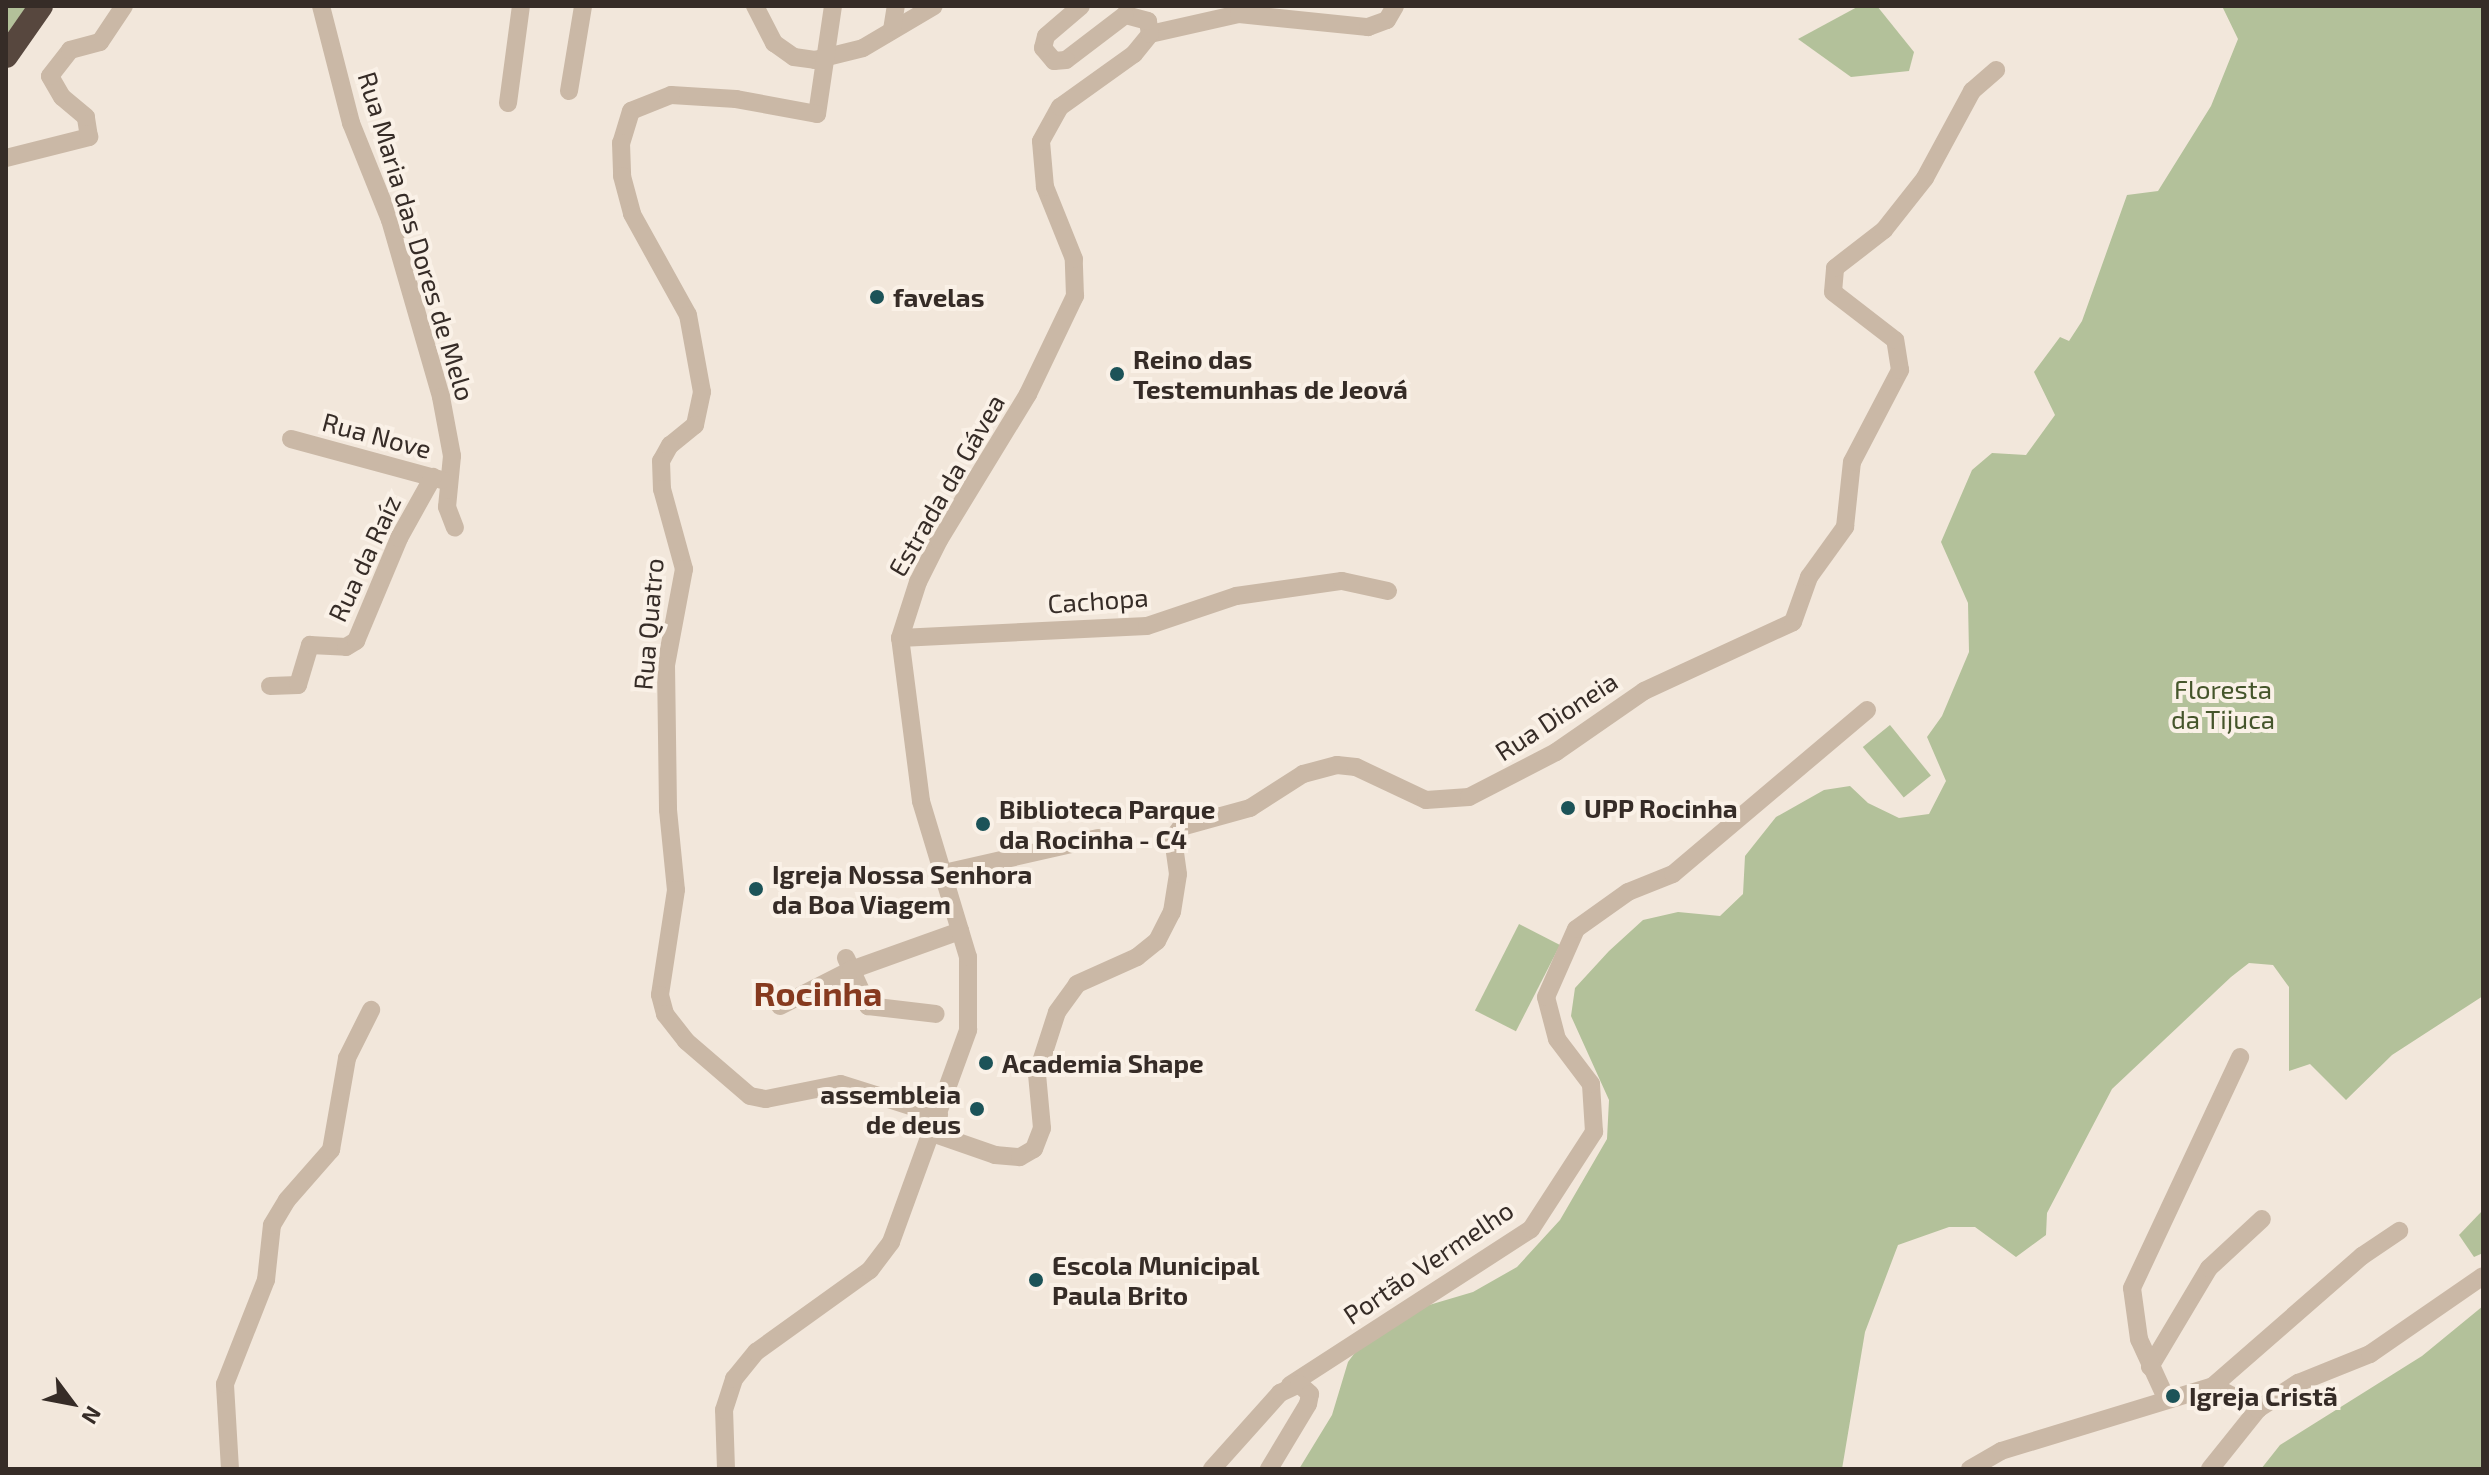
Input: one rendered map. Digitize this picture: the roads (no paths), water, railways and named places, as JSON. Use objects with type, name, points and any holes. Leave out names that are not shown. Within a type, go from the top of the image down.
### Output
[{"type":"highway","points":[[6,56],[41,6]]},
{"type":"street","points":[[6,158],[89,137],[86,117],[62,97],[50,76],[70,50],[100,42],[124,6]]},
{"type":"street","name":"Rua Maria das Dores de Melo","points":[[321,6],[351,123],[390,220],[441,397],[452,456],[441,480],[455,528]]},
{"type":"street","points":[[508,103],[521,6]]},
{"type":"street","points":[[569,91],[583,6]]},
{"type":"street","points":[[755,6],[765,29],[794,57],[825,60],[863,48],[934,6]]},
{"type":"street","points":[[765,29],[769,6]]},
{"type":"street","points":[[825,60],[833,6]]},
{"type":"street","points":[[892,30],[896,6]]},
{"type":"street","points":[[1081,6],[1046,36],[1043,48],[1054,61],[1066,60],[1125,15],[1148,21],[1150,34],[1239,14],[1368,27],[1387,20],[1395,6]]},
{"type":"street","name":"Estrada da Gávea","points":[[726,1469],[724,1410],[742,1366],[880,1258],[899,1227],[968,1030],[972,997],[960,931],[910,743],[900,638],[918,582],[939,540],[1028,394],[1075,296],[1074,259],[1041,167],[1046,128],[1072,96],[1134,54],[1150,34]]},
{"type":"street","name":"Rua Quatro","points":[[825,60],[817,114],[736,99],[671,95],[631,111],[621,143],[622,176],[632,214],[688,315],[702,392],[695,425],[670,445],[661,461],[662,489],[684,569],[666,665],[668,810],[676,890],[660,995],[665,1014],[686,1041],[750,1096],[766,1099],[841,1084],[939,1115]]},
{"type":"street","name":"Rua Dioneia","points":[[932,1133],[995,1155],[1020,1157],[1034,1149],[1042,1128],[1037,1074],[1057,1012],[1077,984],[1137,957],[1157,941],[1172,912],[1178,874],[1173,838],[1181,827],[1250,808],[1303,774],[1337,765],[1356,767],[1426,800],[1469,797],[1556,752],[1613,709],[1684,670],[1786,628],[1797,615],[1809,577],[1845,527],[1852,462],[1900,370],[1895,340],[1833,292],[1835,268],[1884,230],[1925,178],[1972,91],[1996,70]]},
{"type":"street","name":"Rua Nove","points":[[291,439],[441,480]]},
{"type":"street","name":"Rua da Raíz","points":[[270,686],[298,685],[310,645],[346,647],[356,641],[399,538],[441,480]]},
{"type":"street","name":"Cachopa","points":[[900,638],[1147,626],[1236,596],[1342,581],[1388,591]]},
{"type":"street","name":"Portão Vermelho","points":[[1290,1385],[1531,1229],[1594,1132],[1591,1084],[1557,1039],[1546,997],[1576,929],[1628,892],[1673,874],[1867,710]]},
{"type":"street","points":[[944,873],[1098,838]]},
{"type":"street","points":[[780,1006],[849,964],[960,931]]},
{"type":"street","points":[[849,964],[868,1006],[936,1014]]},
{"type":"street","points":[[230,1469],[225,1384],[266,1280],[272,1225],[331,1150],[347,1058],[371,1010]]},
{"type":"street","points":[[2166,1398],[2139,1339],[2132,1288],[2240,1057]]},
{"type":"street","points":[[2150,1367],[2209,1268],[2262,1219]]},
{"type":"street","points":[[1970,1469],[2001,1451],[2073,1433],[2105,1418],[2147,1410],[2166,1398],[2213,1386],[2362,1256],[2399,1231]]},
{"type":"street","points":[[2210,1469],[2258,1409],[2298,1383],[2370,1354],[2483,1276]]},
{"type":"street","points":[[1212,1469],[1290,1385],[1305,1387],[1308,1404],[1269,1469]]},
{"type":"street","points":[[2213,1386],[2258,1409]]},
{"type":"place","name":"favelas","points":[[877,297]]},
{"type":"place","name":"Reino das Testemunhas de Jeová","points":[[1117,374]]},
{"type":"place","name":"UPP Rocinha","points":[[1568,808]]},
{"type":"place","name":"Biblioteca Parque da Rocinha - C4","points":[[983,824]]},
{"type":"place","name":"Igreja Nossa Senhora da Boa Viagem","points":[[756,889]]},
{"type":"place","name":"Academia Shape","points":[[986,1063]]},
{"type":"place","name":"assembleia de deus","points":[[977,1109]]},
{"type":"place","name":"Escola Municipal Paula Brito","points":[[1036,1280]]},
{"type":"place","name":"Igreja Cristã","points":[[2173,1396]]},
{"type":"district","name":"Rocinha","points":[[818,993]]},
{"type":"park label","name":"Floresta da Tijuca","points":[[2223,704]]}]
